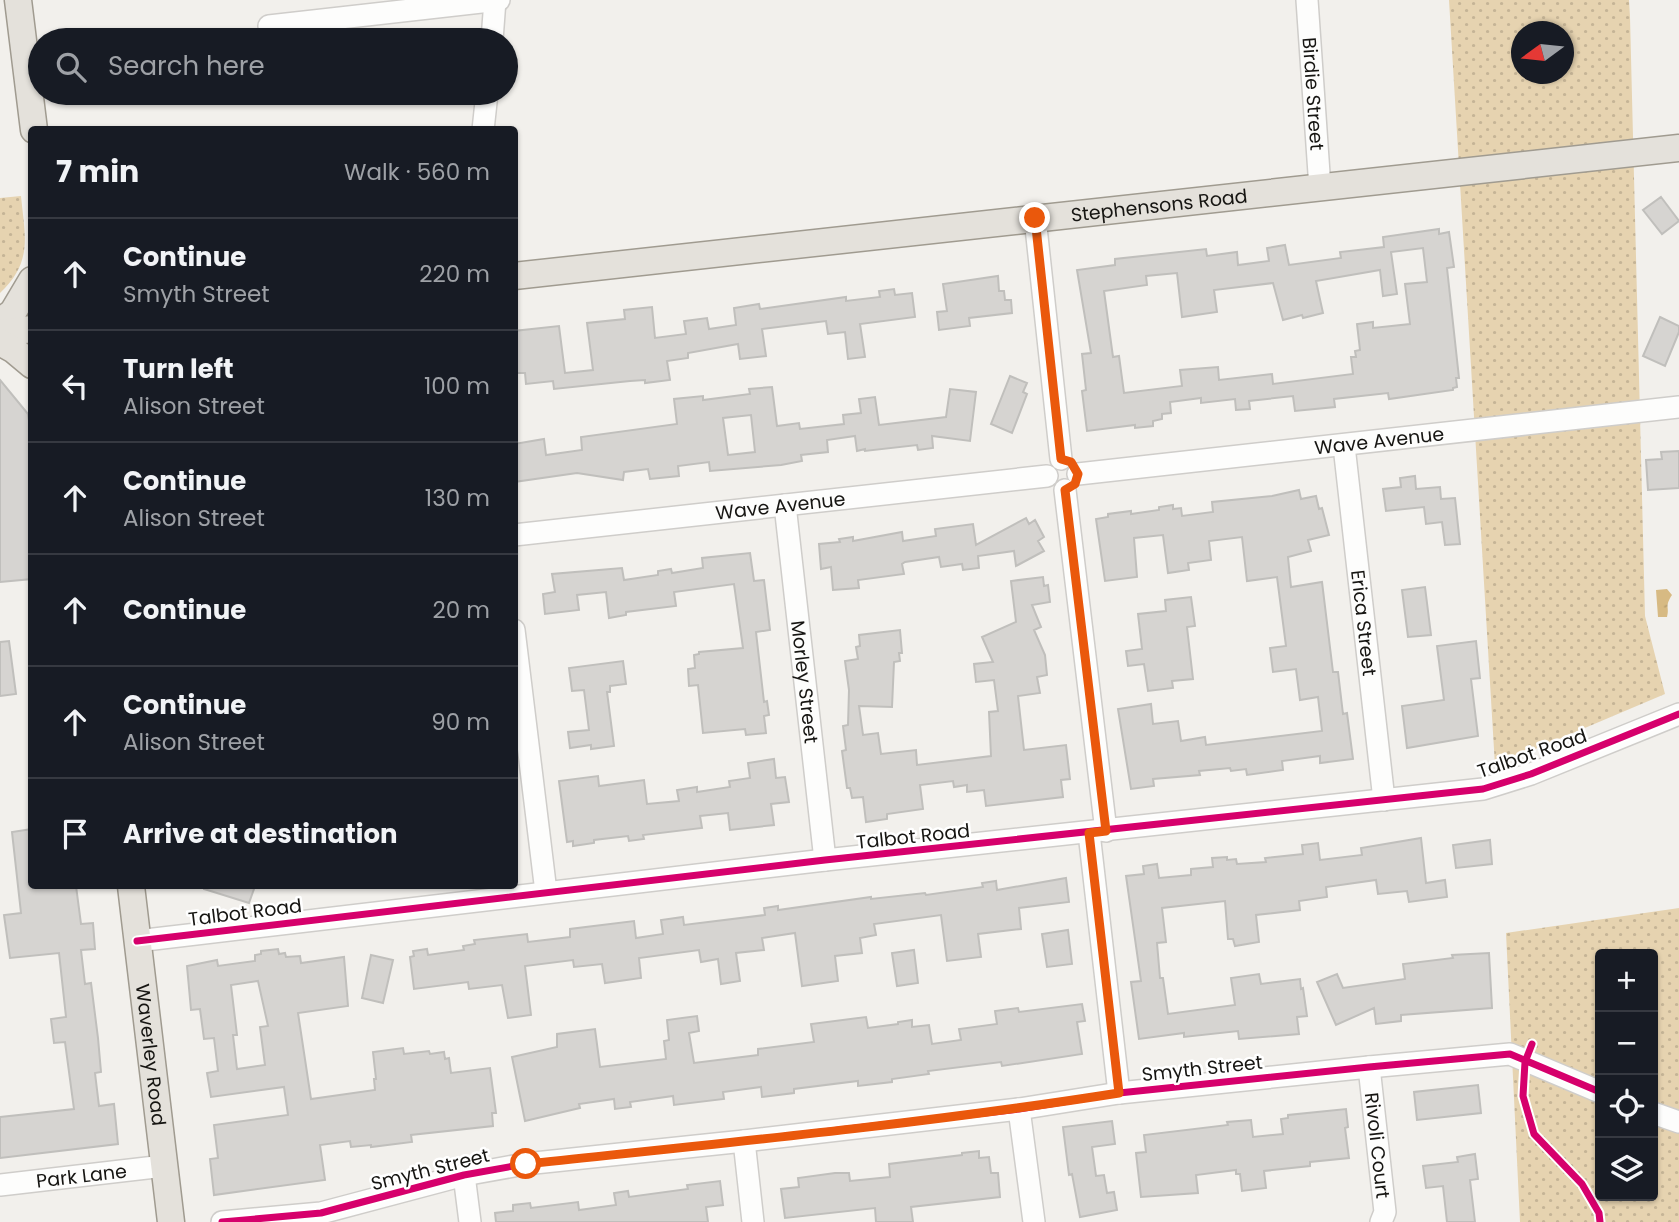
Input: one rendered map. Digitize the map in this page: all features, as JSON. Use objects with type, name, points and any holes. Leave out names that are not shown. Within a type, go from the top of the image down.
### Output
[{"type":"main road","points":[[18,0],[28,81]]},
{"type":"main road","points":[[31,105],[34,126]]},
{"type":"main road","name":"Stephensons Road","points":[[518,276],[1679,148]]},
{"type":"main road","points":[[0,322],[13,312],[28,287]]},
{"type":"main road","points":[[0,332],[28,329]]},
{"type":"main road","points":[[0,342],[28,362]]},
{"type":"main road","name":"Waverley Road","points":[[131,889],[171,1222]]},
{"type":"street","points":[[270,26],[497,0],[494,28]]},
{"type":"street","name":"Birdie Street","points":[[1307,0],[1320,188]]},
{"type":"street","points":[[483,126],[486,105]]},
{"type":"street","points":[[1035,218],[1061,459]]},
{"type":"street","name":"Wave Avenue","points":[[1072,482],[1344,446],[1679,407]]},
{"type":"street","name":"Erica Street","points":[[1344,446],[1384,800]]},
{"type":"street","points":[[1072,482],[1055,488],[1047,476],[1050,466],[1061,459],[1071,462],[1119,1093]]},
{"type":"street","name":"Wave Avenue","points":[[518,535],[1047,476]]},
{"type":"street","name":"Morley Street","points":[[785,505],[825,860]]},
{"type":"street","points":[[518,663],[546,892]]},
{"type":"street","name":"Talbot Road","points":[[137,941],[825,860],[1483,789],[1531,774],[1679,714]]},
{"type":"street","name":"Smyth Street","points":[[222,1222],[321,1213],[464,1175],[526,1164],[1019,1109],[1119,1093],[1369,1067],[1510,1054],[1595,1090]]},
{"type":"street","name":"Rivoli Court","points":[[1369,1067],[1385,1212],[1381,1222]]},
{"type":"street","points":[[1019,1109],[1034,1222]]},
{"type":"street","points":[[1658,1115],[1679,1122]]},
{"type":"street","points":[[744,1141],[753,1222]]},
{"type":"street","name":"Park Lane","points":[[0,1185],[164,1166]]},
{"type":"street","points":[[464,1175],[470,1222]]},
{"type":"shaded area","points":[[1449,0],[1629,0],[1645,616],[1665,694],[1495,766]]},
{"type":"shaded area","points":[[21,196],[25,237],[22,259],[11,282],[0,293],[0,198]]},
{"type":"shaded area","points":[[1679,908],[1679,1222],[1520,1222],[1506,933]]},
{"type":"water","points":[[1667,589],[1672,595],[1667,617],[1658,617],[1656,590]]},
{"type":"building","points":[[1661,197],[1679,221],[1662,234],[1643,210]]},
{"type":"building","points":[[1439,229],[1439,234],[1449,232],[1454,267],[1447,268],[1459,378],[1456,378],[1457,387],[1453,390],[1389,399],[1388,393],[1334,399],[1335,407],[1295,411],[1293,396],[1249,401],[1250,409],[1236,410],[1235,399],[1201,403],[1201,398],[1170,402],[1171,413],[1162,414],[1162,419],[1153,421],[1153,426],[1135,428],[1135,425],[1087,431],[1082,391],[1086,390],[1082,354],[1091,353],[1077,270],[1115,265],[1115,259],[1206,249],[1207,256],[1237,252],[1238,265],[1269,261],[1267,248],[1285,245],[1289,265],[1341,258],[1340,252],[1384,247],[1383,237]],"holes":[[[1423,248],[1427,282],[1405,284],[1410,324],[1373,328],[1373,322],[1357,324],[1360,350],[1355,351],[1356,357],[1351,357],[1353,374],[1273,384],[1272,374],[1219,380],[1218,367],[1180,370],[1182,386],[1124,393],[1119,356],[1113,357],[1104,291],[1147,285],[1146,276],[1177,273],[1182,317],[1217,312],[1214,290],[1273,283],[1283,320],[1302,315],[1303,318],[1323,313],[1316,281],[1380,270],[1383,296],[1397,294],[1391,252]]]},
{"type":"building","points":[[998,276],[999,291],[1004,291],[1005,300],[1011,300],[1012,313],[969,318],[970,326],[939,330],[937,312],[947,311],[943,284]]},
{"type":"building","points":[[894,289],[895,295],[912,293],[915,317],[860,324],[865,357],[848,359],[845,332],[828,334],[826,321],[762,329],[766,356],[740,359],[738,344],[688,353],[688,358],[667,361],[670,380],[554,389],[553,381],[526,384],[525,373],[518,373],[518,331],[559,326],[565,373],[593,370],[587,323],[625,319],[624,310],[652,307],[655,338],[686,334],[684,321],[707,318],[709,329],[736,325],[734,308],[759,304],[760,309],[846,297],[846,301],[880,297],[879,291]]},
{"type":"building","points":[[1660,317],[1679,326],[1665,366],[1643,356]]},
{"type":"building","points":[[1010,376],[1027,383],[1023,392],[1027,394],[1012,433],[991,424]]},
{"type":"building","points":[[0,380],[28,414],[28,579],[0,582]]},
{"type":"building","points":[[772,387],[777,426],[799,423],[800,429],[844,424],[843,415],[861,413],[859,399],[875,397],[879,425],[946,417],[950,389],[976,392],[970,441],[932,436],[933,448],[918,450],[917,445],[857,451],[855,436],[827,440],[828,452],[801,455],[802,461],[781,465],[710,471],[709,462],[678,466],[679,476],[650,479],[648,469],[624,472],[623,480],[577,473],[518,481],[518,443],[544,439],[546,455],[582,450],[581,437],[677,424],[674,399],[703,396],[703,400],[750,394],[749,389]],"holes":[[[751,415],[755,452],[728,455],[723,418]]]},
{"type":"building","points":[[1679,451],[1679,488],[1648,490],[1646,460],[1662,459],[1661,452]]},
{"type":"building","points":[[1415,476],[1416,489],[1440,487],[1441,499],[1455,498],[1460,544],[1445,545],[1442,522],[1426,524],[1424,507],[1386,511],[1383,489],[1401,487],[1400,478]]},
{"type":"building","points":[[1299,490],[1301,499],[1316,496],[1329,535],[1308,540],[1311,551],[1288,557],[1291,587],[1322,582],[1333,672],[1338,672],[1343,714],[1347,713],[1353,759],[1320,763],[1320,756],[1282,761],[1283,770],[1247,775],[1246,769],[1199,771],[1200,775],[1153,779],[1154,786],[1131,789],[1118,709],[1151,704],[1153,724],[1178,721],[1181,741],[1205,737],[1206,745],[1322,731],[1318,697],[1300,700],[1296,669],[1273,672],[1270,648],[1286,646],[1277,577],[1247,581],[1242,537],[1209,541],[1211,560],[1188,563],[1189,570],[1168,573],[1163,535],[1134,538],[1137,577],[1105,581],[1096,519],[1108,517],[1108,514],[1131,511],[1131,514],[1173,505],[1173,509],[1181,508],[1182,516],[1213,512],[1212,502],[1272,496]]},
{"type":"building","points":[[1026,518],[1029,524],[1035,520],[1044,537],[1038,541],[1044,551],[1016,566],[1014,551],[978,556],[979,568],[963,570],[962,564],[941,567],[939,557],[905,562],[902,564],[904,574],[858,580],[859,588],[833,590],[831,567],[821,569],[819,544],[840,542],[839,539],[853,537],[853,541],[902,532],[903,541],[936,536],[935,529],[973,524],[976,545]]},
{"type":"building","points":[[750,553],[754,581],[764,580],[770,630],[756,632],[764,702],[767,701],[769,715],[764,716],[766,733],[746,735],[745,729],[703,733],[698,685],[689,686],[688,669],[695,668],[694,655],[699,652],[743,648],[734,584],[674,592],[676,606],[626,612],[626,615],[609,618],[606,592],[577,595],[579,610],[545,614],[543,594],[555,592],[552,574],[622,568],[624,580],[658,575],[658,571],[671,569],[672,573],[703,568],[702,558]]},
{"type":"building","points":[[1043,577],[1044,586],[1048,585],[1050,602],[1032,605],[1041,627],[1034,630],[1045,655],[1047,675],[1037,677],[1040,693],[1018,696],[1024,750],[1066,745],[1070,779],[1061,780],[1063,797],[986,806],[984,790],[967,792],[967,785],[954,787],[953,781],[920,785],[923,809],[887,814],[887,819],[866,822],[863,797],[852,798],[850,788],[847,788],[842,751],[846,750],[843,726],[848,725],[849,690],[845,661],[858,659],[856,647],[860,646],[859,635],[900,630],[902,653],[899,653],[900,661],[894,662],[892,707],[859,706],[863,735],[878,733],[881,754],[916,750],[917,765],[991,756],[989,712],[998,711],[994,680],[976,682],[974,664],[993,662],[982,637],[1016,622],[1011,581]]},
{"type":"building","points":[[1425,587],[1431,635],[1408,637],[1402,590]]},
{"type":"building","points":[[1191,597],[1195,626],[1187,627],[1193,679],[1172,681],[1173,688],[1148,691],[1144,664],[1128,666],[1126,651],[1142,649],[1138,614],[1166,611],[1165,600]]},
{"type":"building","points":[[9,641],[16,694],[0,696],[0,642]]},
{"type":"building","points":[[1476,641],[1480,678],[1471,679],[1478,736],[1407,748],[1402,706],[1444,700],[1437,646]]},
{"type":"building","points":[[623,661],[626,684],[610,686],[610,692],[607,692],[614,746],[570,748],[568,732],[589,730],[584,690],[572,691],[569,668]]},
{"type":"building","points":[[774,759],[776,778],[785,777],[789,802],[771,804],[774,825],[730,830],[728,813],[700,816],[702,828],[643,835],[644,839],[629,841],[628,836],[594,840],[594,843],[573,846],[573,841],[567,842],[559,781],[598,776],[599,786],[644,780],[647,804],[679,801],[677,790],[697,787],[697,792],[730,787],[729,781],[750,778],[748,763]]},
{"type":"building","points":[[28,830],[28,889],[76,889],[81,924],[93,923],[95,949],[81,950],[85,984],[91,983],[98,1038],[101,1072],[95,1073],[99,1106],[114,1104],[118,1144],[0,1158],[0,1117],[74,1109],[65,1042],[54,1043],[51,1019],[66,1017],[59,953],[10,958],[4,915],[21,913],[12,832]]},
{"type":"building","points":[[1421,838],[1426,883],[1445,880],[1447,897],[1409,902],[1407,891],[1378,894],[1376,880],[1326,887],[1327,897],[1299,901],[1300,910],[1256,915],[1259,942],[1235,946],[1233,939],[1228,939],[1225,901],[1162,908],[1166,942],[1157,943],[1160,978],[1163,978],[1168,1014],[1235,1005],[1231,978],[1259,974],[1261,984],[1300,979],[1307,1016],[1297,1017],[1299,1034],[1239,1039],[1238,1031],[1184,1037],[1184,1033],[1139,1039],[1131,982],[1141,981],[1126,876],[1144,874],[1143,866],[1157,864],[1159,878],[1191,875],[1191,869],[1213,867],[1212,858],[1236,859],[1237,864],[1266,862],[1265,858],[1303,854],[1302,845],[1318,843],[1320,860],[1362,855],[1361,848]]},
{"type":"building","points":[[1490,840],[1492,864],[1456,868],[1453,845]]},
{"type":"building","points":[[1066,878],[1069,902],[1019,908],[1021,929],[978,934],[981,957],[947,961],[941,915],[874,924],[876,935],[860,938],[862,953],[835,956],[838,981],[802,986],[795,933],[762,938],[764,950],[736,953],[740,981],[721,984],[718,959],[701,962],[699,950],[639,958],[641,978],[605,983],[602,964],[574,967],[573,960],[525,966],[531,1015],[508,1018],[502,985],[469,989],[468,982],[414,989],[410,957],[414,956],[413,951],[427,949],[428,955],[464,950],[463,946],[475,944],[474,940],[527,934],[528,942],[570,937],[570,929],[634,921],[636,938],[663,934],[661,920],[683,917],[684,925],[765,915],[764,908],[778,906],[778,910],[871,897],[926,895],[983,887],[982,883],[996,881],[997,890]]},
{"type":"building","points":[[204,889],[254,889],[249,903]]},
{"type":"building","points":[[1068,930],[1072,964],[1047,967],[1042,934]]},
{"type":"building","points":[[278,949],[279,954],[285,953],[286,957],[300,956],[301,963],[344,957],[348,1006],[298,1013],[311,1099],[375,1090],[373,1052],[403,1048],[404,1054],[444,1052],[445,1059],[449,1058],[451,1073],[490,1068],[496,1113],[492,1113],[493,1126],[411,1135],[412,1142],[371,1147],[351,1147],[350,1141],[320,1145],[325,1180],[214,1195],[210,1159],[218,1158],[214,1125],[288,1115],[284,1087],[211,1097],[207,1073],[218,1071],[214,1038],[204,1039],[200,1009],[191,1010],[187,966],[217,960],[218,966],[255,961],[255,955],[261,954],[261,951]],"holes":[[[258,981],[268,1026],[260,1027],[265,1065],[237,1069],[233,1035],[237,1035],[231,985]]]},
{"type":"building","points":[[914,950],[918,983],[897,986],[892,953]]},
{"type":"building","points":[[1489,953],[1492,1008],[1401,1015],[1401,1021],[1376,1024],[1374,1008],[1336,1025],[1317,982],[1337,974],[1343,988],[1405,979],[1403,964],[1453,958],[1452,955]]},
{"type":"building","points":[[371,955],[393,960],[383,1003],[362,998]]},
{"type":"building","points":[[1082,1004],[1085,1021],[1077,1022],[1082,1054],[1002,1066],[1001,1062],[928,1071],[929,1074],[892,1079],[892,1082],[858,1086],[858,1081],[794,1089],[794,1093],[762,1097],[761,1087],[723,1092],[724,1099],[674,1105],[673,1096],[630,1102],[631,1107],[615,1109],[614,1099],[579,1104],[580,1108],[525,1121],[512,1057],[557,1047],[557,1034],[595,1029],[600,1067],[666,1059],[664,1041],[669,1040],[667,1020],[697,1016],[699,1031],[689,1033],[694,1063],[758,1055],[758,1049],[814,1042],[811,1024],[866,1017],[868,1028],[912,1020],[912,1027],[929,1025],[932,1044],[961,1040],[959,1029],[997,1024],[995,1011],[1018,1008],[1019,1012]]},
{"type":"building","points":[[1478,1085],[1481,1113],[1417,1120],[1414,1092]]},
{"type":"building","points":[[1346,1109],[1348,1127],[1345,1128],[1349,1158],[1264,1171],[1266,1188],[1242,1191],[1240,1174],[1236,1174],[1236,1170],[1196,1175],[1198,1193],[1141,1197],[1136,1153],[1146,1152],[1144,1135],[1251,1120],[1253,1137],[1283,1134],[1281,1119],[1288,1118],[1288,1115]]},
{"type":"building","points":[[1112,1121],[1115,1144],[1092,1147],[1096,1176],[1104,1175],[1107,1193],[1114,1192],[1117,1210],[1080,1217],[1072,1174],[1069,1175],[1063,1127]]},
{"type":"building","points":[[979,1151],[979,1158],[989,1157],[991,1173],[998,1173],[1000,1197],[911,1207],[913,1222],[876,1222],[875,1208],[785,1218],[781,1189],[799,1187],[798,1178],[835,1173],[849,1173],[850,1181],[890,1177],[889,1164]]},
{"type":"building","points":[[1475,1154],[1478,1179],[1470,1180],[1475,1222],[1447,1222],[1443,1186],[1426,1188],[1423,1166],[1458,1162],[1457,1157]]},
{"type":"building","points":[[720,1181],[723,1205],[706,1207],[708,1222],[496,1222],[495,1213],[513,1211],[513,1205],[530,1203],[531,1208],[578,1202],[579,1210],[616,1205],[614,1193],[628,1191],[629,1197],[688,1189],[687,1185]]},
{"type":"cycle path","points":[[137,941],[825,860],[1483,789],[1531,774],[1679,714]]},
{"type":"cycle path","points":[[1532,1044],[1525,1062],[1523,1096],[1534,1134],[1582,1184],[1599,1213],[1600,1222]]},
{"type":"cycle path","points":[[222,1222],[321,1213],[464,1175],[525,1164],[1019,1109],[1119,1093],[1369,1067],[1510,1054],[1595,1090]]},
{"type":"route","points":[[526,1164],[1019,1109],[1119,1093],[1089,833],[1106,831],[1065,490],[1075,484],[1078,474],[1071,462],[1061,459],[1035,218]]}]
